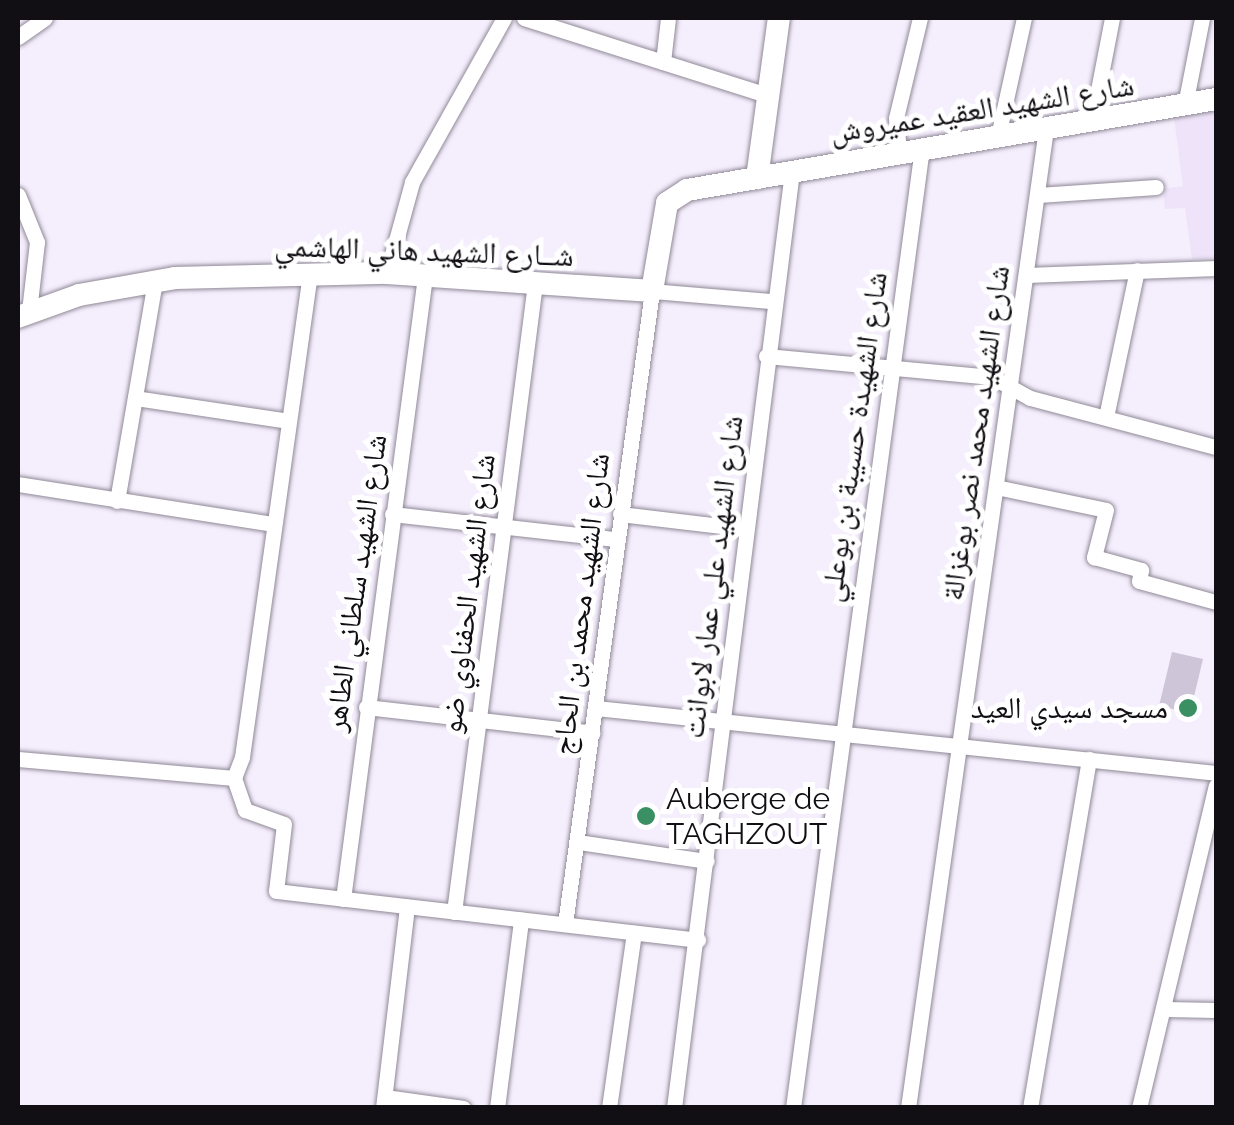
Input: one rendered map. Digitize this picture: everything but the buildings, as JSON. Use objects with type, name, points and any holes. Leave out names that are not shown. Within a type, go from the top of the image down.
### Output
[{"type":"street","points":[[18,37],[45,18]]},
{"type":"street","points":[[388,273],[412,182],[504,18]]},
{"type":"street","points":[[524,18],[770,96]]},
{"type":"street","points":[[663,62],[668,18]]},
{"type":"street","points":[[758,178],[779,18]]},
{"type":"street","name":"شارع الشهيدة حسيبة بن بوعلي","points":[[793,1108],[891,368],[911,150],[896,118],[920,18]]},
{"type":"street","points":[[998,136],[1024,18]]},
{"type":"street","points":[[1092,122],[1112,18]]},
{"type":"street","points":[[1185,105],[1202,18]]},
{"type":"street","name":"شارع الشهيد العقيد عميروش","points":[[652,291],[667,203],[687,190],[1216,100]]},
{"type":"street","name":"شارع الشهيد محمد نصر بوغزالة","points":[[908,1108],[1046,128]]},
{"type":"street","name":"شارع الشهيد علي عمار لابوانت","points":[[674,1108],[708,862],[772,301],[792,171]]},
{"type":"street","points":[[1038,195],[1156,187]]},
{"type":"street","points":[[18,195],[37,242],[24,314]]},
{"type":"street","points":[[1027,275],[1216,268]]},
{"type":"street","points":[[1106,416],[1137,270]]},
{"type":"street","points":[[310,273],[242,757],[234,778],[245,810],[284,824],[276,891],[698,940]]},
{"type":"street","name":"شــارع الشهيد هاني الهاشمي","points":[[24,314],[155,280],[310,273],[388,273],[772,301]]},
{"type":"street","name":"شارع الشهيد سلطاني الطاهر","points":[[343,899],[425,276]]},
{"type":"street","points":[[117,501],[155,280]]},
{"type":"street","name":"شارع الشهيد الحفناوي ضو","points":[[454,912],[535,283]]},
{"type":"street","name":"شارع الشهيد محمد بن الحاج","points":[[565,924],[652,291]]},
{"type":"street","points":[[766,356],[992,376],[1030,398],[1216,446]]},
{"type":"street","points":[[134,398],[288,421]]},
{"type":"street","points":[[18,484],[273,524]]},
{"type":"street","points":[[996,487],[1106,510],[1094,557],[1142,570],[1139,581],[1216,602]]},
{"type":"street","points":[[392,514],[616,540]]},
{"type":"street","points":[[620,514],[745,530]]},
{"type":"street","points":[[366,708],[593,733]]},
{"type":"street","points":[[596,708],[1216,774]]},
{"type":"street","points":[[1030,1108],[1089,759]]},
{"type":"street","points":[[18,760],[234,778]]},
{"type":"street","points":[[1138,1108],[1216,786]]},
{"type":"street","points":[[578,842],[708,862]]},
{"type":"street","points":[[407,906],[384,1102],[463,1108]]},
{"type":"street","points":[[497,1108],[521,920]]},
{"type":"street","points":[[609,1108],[634,932]]},
{"type":"street","points":[[1165,1009],[1216,1010]]},
{"type":"shaded area","points":[[1216,109],[1216,258],[1192,259],[1185,208],[1165,209],[1163,189],[1183,186],[1174,117]]},
{"type":"shaded area","points":[[1172,652],[1203,659],[1190,713],[1159,706]]},
{"type":"place","name":"مسجد سيدي العيد","points":[[1188,708]]},
{"type":"place","name":"Auberge de TAGHZOUT","points":[[646,816]]}]
